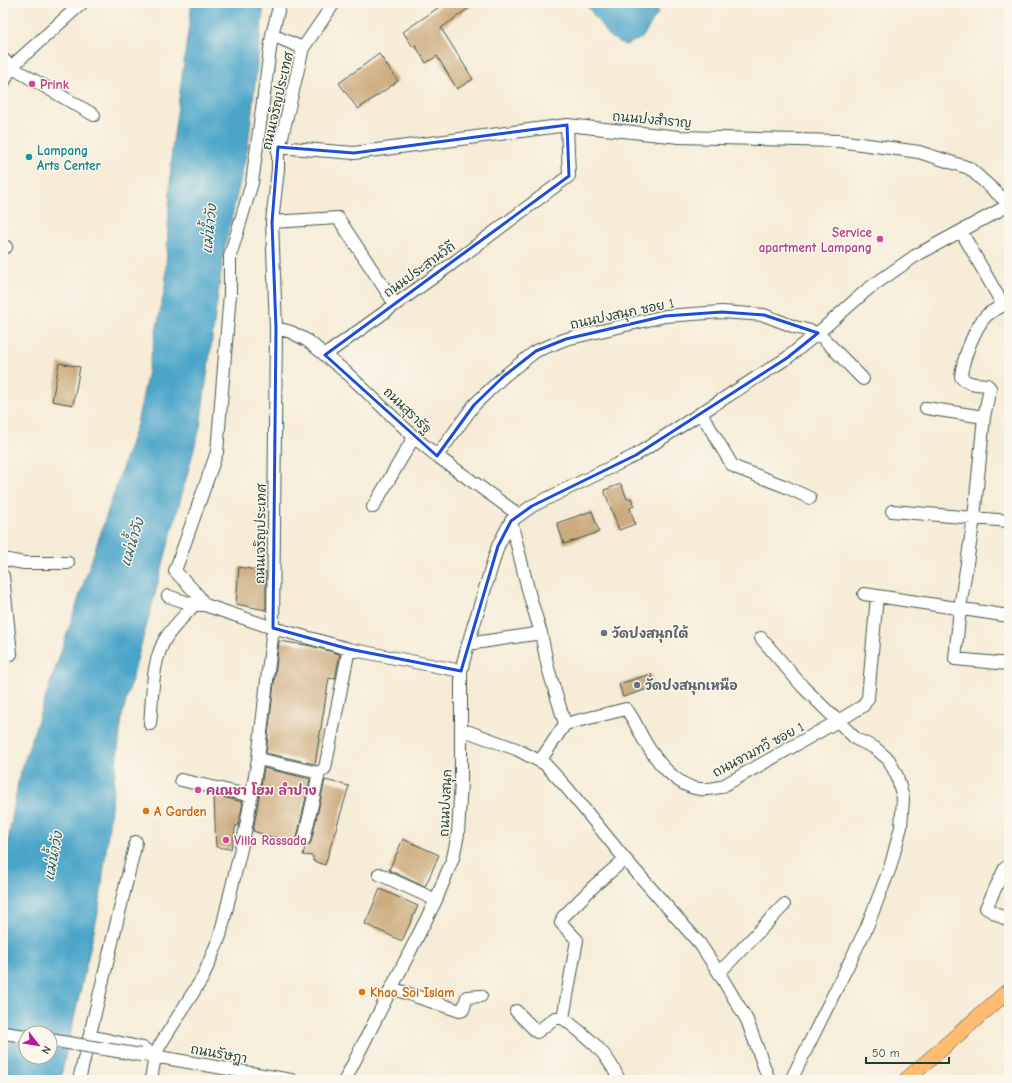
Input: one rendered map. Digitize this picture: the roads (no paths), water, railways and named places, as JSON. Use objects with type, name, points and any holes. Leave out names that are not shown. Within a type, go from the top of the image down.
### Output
[{"type":"main road","points":[[906,1080],[1009,990]]},
{"type":"street","points":[[3,84],[7,63],[82,3]]},
{"type":"street","points":[[199,605],[197,594],[175,571],[218,452],[230,294],[230,256],[252,183],[272,35],[280,3]]},
{"type":"street","name":"ถนนเจริญประเทศ","points":[[150,1080],[155,1056],[160,1045],[203,977],[220,936],[252,796],[258,759],[273,628],[276,328],[272,222],[278,169],[278,147],[303,48],[334,3]]},
{"type":"street","points":[[272,35],[303,48]]},
{"type":"street","points":[[7,63],[94,115]]},
{"type":"street","name":"ถนนปงสำราญ","points":[[278,147],[354,153],[567,124],[679,137],[839,141],[919,152],[969,168],[1009,204]]},
{"type":"street","name":"ถนนประสานวิถี","points":[[325,355],[449,266],[569,176],[567,124]]},
{"type":"street","points":[[540,761],[565,724],[548,668],[541,633],[530,597],[515,518],[532,506],[636,455],[701,414],[787,358],[874,285],[915,256],[1009,204]]},
{"type":"street","points":[[272,222],[338,218],[395,304]]},
{"type":"street","points":[[961,231],[1006,304],[989,313],[983,319],[963,361],[961,377],[969,383],[987,385],[990,388],[984,417],[974,518],[960,608],[955,659],[1009,664]]},
{"type":"street","name":"ถนนปงสนุก ซอย 1","points":[[437,456],[474,405],[504,376],[536,351],[566,339],[665,316],[722,312],[764,315],[795,328],[818,333]]},
{"type":"street","name":"ถนนสุรารัฐ","points":[[276,328],[291,332],[308,341],[353,378],[414,437],[515,518]]},
{"type":"street","points":[[818,333],[863,379]]},
{"type":"street","points":[[926,408],[984,417]]},
{"type":"street","points":[[701,414],[732,465],[810,498]]},
{"type":"street","points":[[373,507],[414,437]]},
{"type":"street","points":[[892,511],[1009,521]]},
{"type":"street","name":"ถนนปงสนุก","points":[[345,1080],[436,900],[453,858],[458,834],[462,729],[461,671],[498,546],[515,518]]},
{"type":"street","points":[[3,559],[24,563],[68,563]]},
{"type":"street","points":[[3,576],[11,654]]},
{"type":"street","name":"ถนนจามทวี ซอย 1","points":[[565,724],[626,709],[644,740],[664,768],[682,784],[699,790],[721,787],[863,706],[868,698],[871,595],[960,608]]},
{"type":"street","points":[[168,596],[273,628],[349,649],[461,671]]},
{"type":"street","points":[[150,724],[155,667],[160,650],[167,636],[199,605]]},
{"type":"street","points":[[960,608],[1009,616]]},
{"type":"street","points":[[468,644],[541,633]]},
{"type":"street","points":[[761,638],[803,687],[856,739],[875,748],[890,760],[897,776],[903,798],[901,827],[890,868],[866,929],[791,1080]]},
{"type":"street","points":[[304,840],[319,773],[325,768],[349,649]]},
{"type":"street","points":[[462,729],[516,749],[540,761],[545,764],[567,788],[625,859],[700,944],[720,973],[747,1020],[769,1080]]},
{"type":"street","points":[[258,759],[319,773]]},
{"type":"street","points":[[181,780],[252,796]]},
{"type":"street","points":[[79,1080],[136,842]]},
{"type":"street","points":[[563,1018],[577,940],[560,924],[563,918],[594,886],[625,859]]},
{"type":"street","points":[[1006,868],[986,908],[1009,922]]},
{"type":"street","points":[[379,874],[436,900]]},
{"type":"street","points":[[720,973],[784,904]]},
{"type":"street","points":[[391,988],[460,1011],[463,1010],[467,997],[481,996]]},
{"type":"street","points":[[516,1011],[537,1032],[555,1018],[563,1018],[592,1040],[614,1068],[619,1080]]},
{"type":"street","points":[[3,1033],[18,1035]]},
{"type":"street","points":[[90,1036],[143,1048],[155,1056]]},
{"type":"street","name":"ถนนรัษฎา","points":[[58,1041],[155,1056],[291,1080]]},
{"type":"water","name":"แม่น้ำวัง","points":[[192,3],[264,3],[248,147],[224,251],[200,427],[122,716],[99,909],[60,1080],[3,1080],[3,871],[19,777],[137,424],[165,288],[172,149]]},
{"type":"water","points":[[585,3],[656,3],[658,13],[642,38],[625,45],[610,37]]},
{"type":"place","name":"Prink","points":[[32,84]]},
{"type":"place","name":"Lampang Arts Center","points":[[29,157]]},
{"type":"place","name":"Service apartment Lampang","points":[[880,239]]},
{"type":"place","name":"วัดปงสนุกใต้","points":[[604,633]]},
{"type":"place","name":"วัดปงสนุกเหนือ","points":[[637,685]]},
{"type":"place","name":"คเณชา โฮม ลำปาง","points":[[198,790]]},
{"type":"place","name":"A Garden","points":[[146,811]]},
{"type":"place","name":"Villa Rassada","points":[[226,840]]},
{"type":"place","name":"Khao Soi Islam","points":[[362,992]]}]
